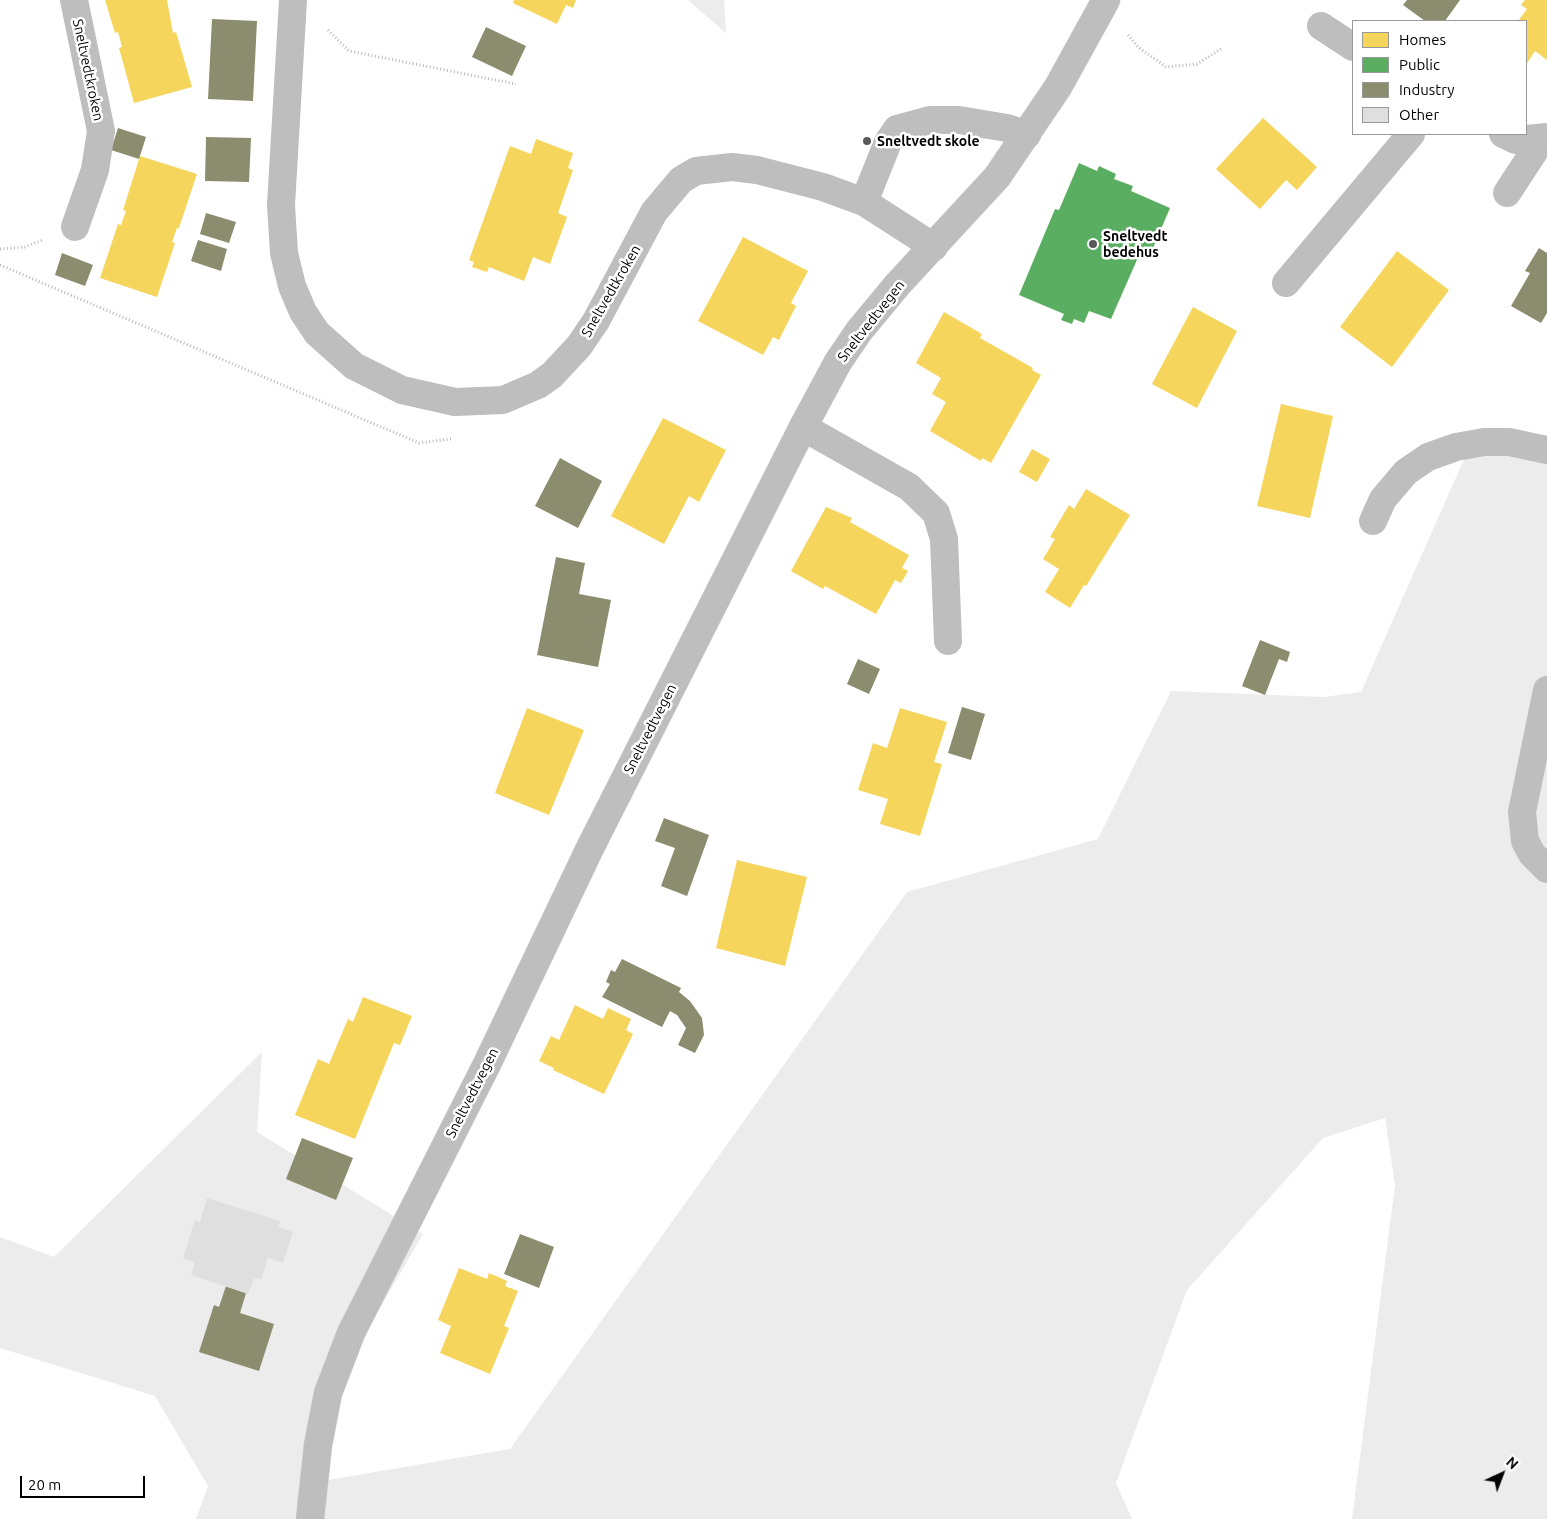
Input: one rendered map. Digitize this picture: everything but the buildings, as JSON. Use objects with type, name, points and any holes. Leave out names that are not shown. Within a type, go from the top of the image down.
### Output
[{"type":"main road","name":"Sneltvedtkroken","points":[[74,0],[101,131],[95,170],[75,226]]},
{"type":"main road","name":"Sneltvedtkroken","points":[[293,0],[281,205],[284,253],[292,286],[303,312],[317,333],[354,366],[402,390],[456,402],[503,400],[538,385],[552,375],[579,346],[596,321],[654,212],[681,180],[696,171],[732,168],[757,170],[823,187],[864,202],[934,247]]},
{"type":"main road","name":"Sneltvedtvegen","points":[[310,1519],[318,1445],[328,1393],[351,1333],[487,1064],[590,848],[803,427],[838,362],[859,331],[898,284],[998,177],[1058,87],[1105,4]]},
{"type":"main road","points":[[1321,26],[1352,45]]},
{"type":"main road","points":[[864,202],[888,142],[897,129],[930,120],[959,120],[1007,128],[1027,135]]},
{"type":"main road","points":[[1286,283],[1410,135]]},
{"type":"main road","points":[[1506,135],[1516,140],[1545,138]]},
{"type":"main road","points":[[1507,193],[1545,138]]},
{"type":"main road","points":[[803,427],[909,487],[936,513],[944,539],[948,641]]},
{"type":"main road","points":[[1373,520],[1384,499],[1406,472],[1428,458],[1456,447],[1484,442],[1509,442],[1547,450]]},
{"type":"main road","points":[[1547,690],[1522,812],[1526,841],[1532,854],[1547,869]]},
{"type":"path","points":[[1105,4],[1138,47],[1166,68],[1197,64],[1221,49]]},
{"type":"path","points":[[323,26],[348,51],[516,84]]},
{"type":"path","points":[[0,249],[25,247],[75,226]]},
{"type":"path","points":[[0,265],[418,443],[456,439]]},
{"type":"shaded area","points":[[688,0],[724,0],[726,33]]},
{"type":"shaded area","points":[[1469,448],[1547,464],[1547,1519],[1352,1519],[1395,1185],[1385,1118],[1323,1138],[1187,1290],[1116,1483],[1132,1519],[196,1519],[208,1486],[155,1396],[0,1348],[0,1237],[54,1257],[262,1052],[257,1132],[423,1234],[343,1372],[322,1481],[510,1449],[907,892],[1098,839],[1171,691],[1324,697],[1361,692]]},
{"type":"place","name":"Sneltvedt skole","points":[[867,141]]},
{"type":"place","name":"Sneltvedt bedehus","points":[[1093,244]]}]
